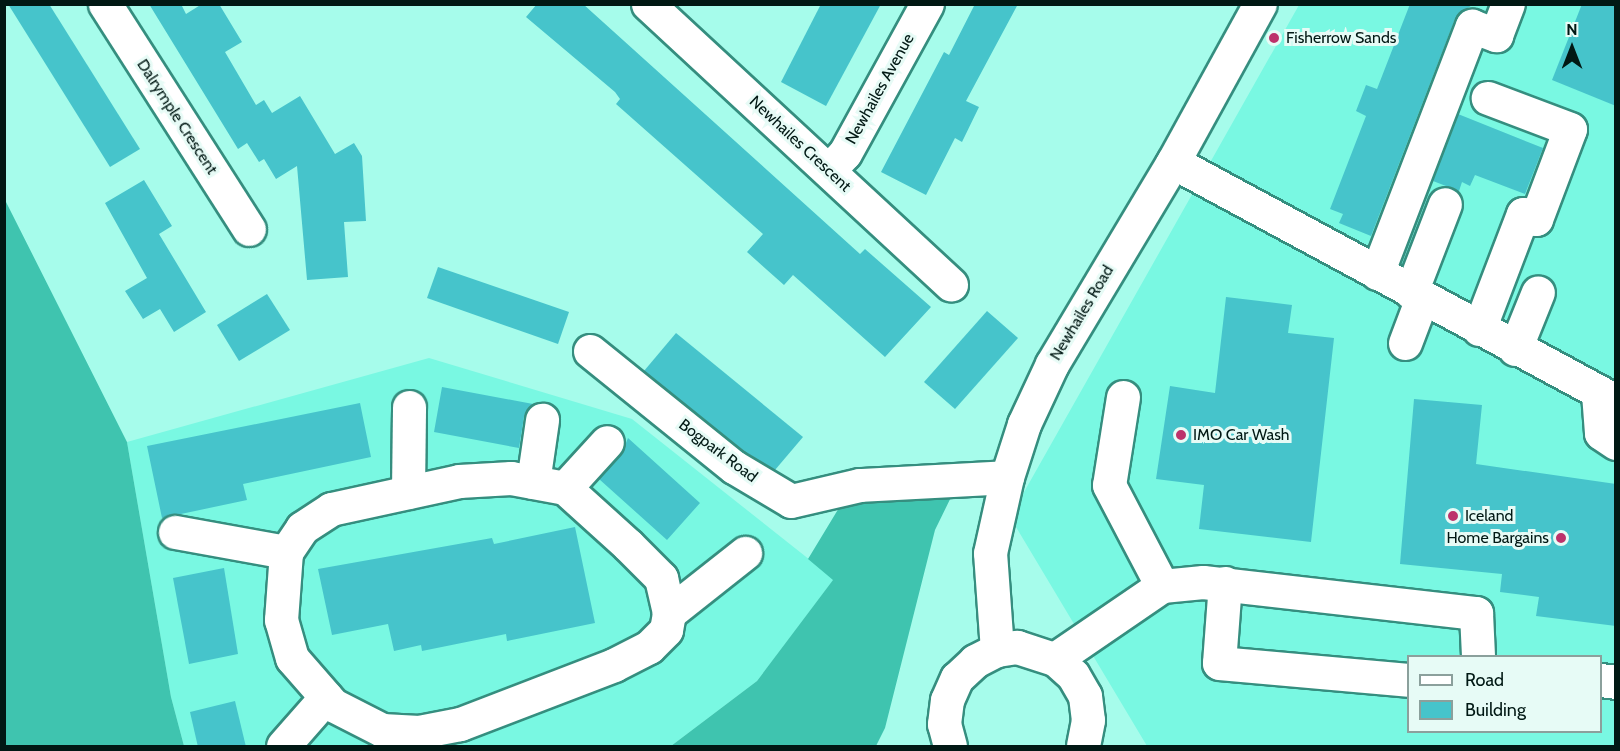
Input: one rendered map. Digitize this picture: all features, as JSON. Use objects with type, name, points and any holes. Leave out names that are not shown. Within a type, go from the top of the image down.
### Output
[{"type":"street","name":"Dalrymple Crescent","points":[[105,4],[248,229]]},
{"type":"street","name":"Newhailes Crescent","points":[[648,4],[951,285]]},
{"type":"street","name":"Newhailes Avenue","points":[[829,171],[845,153],[927,4]]},
{"type":"street","name":"Newhailes Road","points":[[997,650],[990,553],[1007,477],[1024,424],[1052,364],[1173,162],[1260,4]]},
{"type":"street","points":[[1377,273],[1472,26],[1496,35],[1508,4]]},
{"type":"street","points":[[1479,329],[1523,214],[1536,219],[1570,129],[1488,98]]},
{"type":"street","points":[[1173,162],[1607,397],[1601,432],[1616,444]]},
{"type":"street","points":[[1405,343],[1445,204]]},
{"type":"street","points":[[1515,349],[1538,292]]},
{"type":"street","name":"Bogpark Road","points":[[590,351],[734,467],[791,501],[860,485],[1007,477]]},
{"type":"street","points":[[1124,397],[1109,485],[1162,586]]},
{"type":"street","points":[[408,492],[409,407]]},
{"type":"street","points":[[533,482],[542,420]]},
{"type":"street","points":[[565,488],[607,442]]},
{"type":"street","points":[[511,478],[533,482],[565,488],[661,578],[669,613],[666,630],[649,647],[466,735],[382,730],[364,733],[333,705],[292,658],[281,620],[286,552],[302,528],[331,508],[459,481],[511,478]]},
{"type":"street","points":[[175,532],[286,552]]},
{"type":"street","points":[[669,613],[745,553]]},
{"type":"street","points":[[1225,583],[1219,663],[1407,680]]},
{"type":"street","points":[[1055,658],[1162,586],[1225,583],[1476,613],[1478,655]]},
{"type":"street","points":[[941,739],[947,700],[957,678],[975,661],[997,650],[1030,649],[1055,658],[1073,675],[1084,696],[1088,720],[1083,747]]},
{"type":"street","points":[[283,747],[326,697]]},
{"type":"shaded area","points":[[1299,5],[1615,5],[1615,746],[1147,746],[1010,517]]},
{"type":"shaded area","points":[[4,198],[127,442],[171,697],[184,746],[5,746]]},
{"type":"shaded area","points":[[429,358],[632,419],[834,579],[757,681],[671,746],[184,746],[171,697],[127,442]]},
{"type":"shaded area","points":[[956,487],[935,530],[885,728],[876,746],[671,746],[757,681],[833,580],[808,559],[848,493]]},
{"type":"building","points":[[8,4],[49,4],[140,149],[110,167]]},
{"type":"building","points":[[149,4],[181,4],[186,14],[202,4],[219,4],[242,42],[225,52],[256,105],[264,100],[272,113],[300,96],[335,154],[354,143],[362,156],[366,221],[344,222],[348,277],[307,280],[297,166],[276,179],[264,159],[259,162],[247,143],[238,149]]},
{"type":"building","points":[[537,4],[583,4],[860,254],[865,249],[931,307],[885,357],[793,275],[784,285],[747,252],[763,234],[616,104],[620,99],[615,92],[526,17]]},
{"type":"building","points":[[821,4],[881,4],[826,106],[781,82]]},
{"type":"building","points":[[975,4],[1018,4],[966,101],[979,107],[962,142],[955,138],[926,195],[881,172],[944,52],[949,55]]},
{"type":"building","points":[[1410,4],[1473,4],[1455,19],[1371,236],[1339,223],[1343,214],[1330,209],[1366,116],[1356,111],[1366,85],[1377,89]]},
{"type":"building","points":[[1582,4],[1616,4],[1616,106],[1552,80]]},
{"type":"building","points":[[1458,114],[1543,148],[1525,194],[1475,175],[1470,186],[1462,182],[1459,191],[1433,181]]},
{"type":"building","points":[[144,180],[172,226],[159,234],[206,312],[174,332],[160,309],[143,319],[125,291],[147,278],[105,203]]},
{"type":"building","points":[[438,267],[569,312],[558,344],[427,298]]},
{"type":"building","points":[[267,294],[290,330],[239,361],[217,325]]},
{"type":"building","points":[[1226,297],[1292,305],[1288,333],[1334,338],[1311,542],[1199,529],[1204,485],[1156,479],[1170,386],[1215,393]]},
{"type":"building","points":[[987,311],[1018,338],[955,409],[924,382]]},
{"type":"building","points":[[676,333],[803,437],[775,470],[745,452],[644,371]]},
{"type":"building","points":[[442,387],[533,404],[524,417],[519,448],[434,432]]},
{"type":"building","points":[[1414,399],[1482,405],[1476,464],[1616,484],[1616,626],[1536,616],[1539,597],[1500,592],[1502,574],[1400,564]]},
{"type":"building","points":[[360,403],[371,457],[243,484],[247,500],[162,518],[147,446]]},
{"type":"building","points":[[628,438],[700,503],[667,540],[599,479],[621,455]]},
{"type":"building","points":[[575,527],[595,623],[507,641],[506,634],[422,651],[421,645],[394,651],[388,624],[332,635],[318,569],[492,538],[494,544]]},
{"type":"building","points":[[224,568],[238,654],[189,664],[173,578]]},
{"type":"building","points":[[235,701],[246,747],[198,747],[190,712]]},
{"type":"place","name":"Fisherrow Sands","points":[[1274,38]]},
{"type":"place","name":"IMO Car Wash","points":[[1181,435]]},
{"type":"place","name":"Iceland","points":[[1453,516]]},
{"type":"place","name":"Home Bargains","points":[[1561,538]]}]
